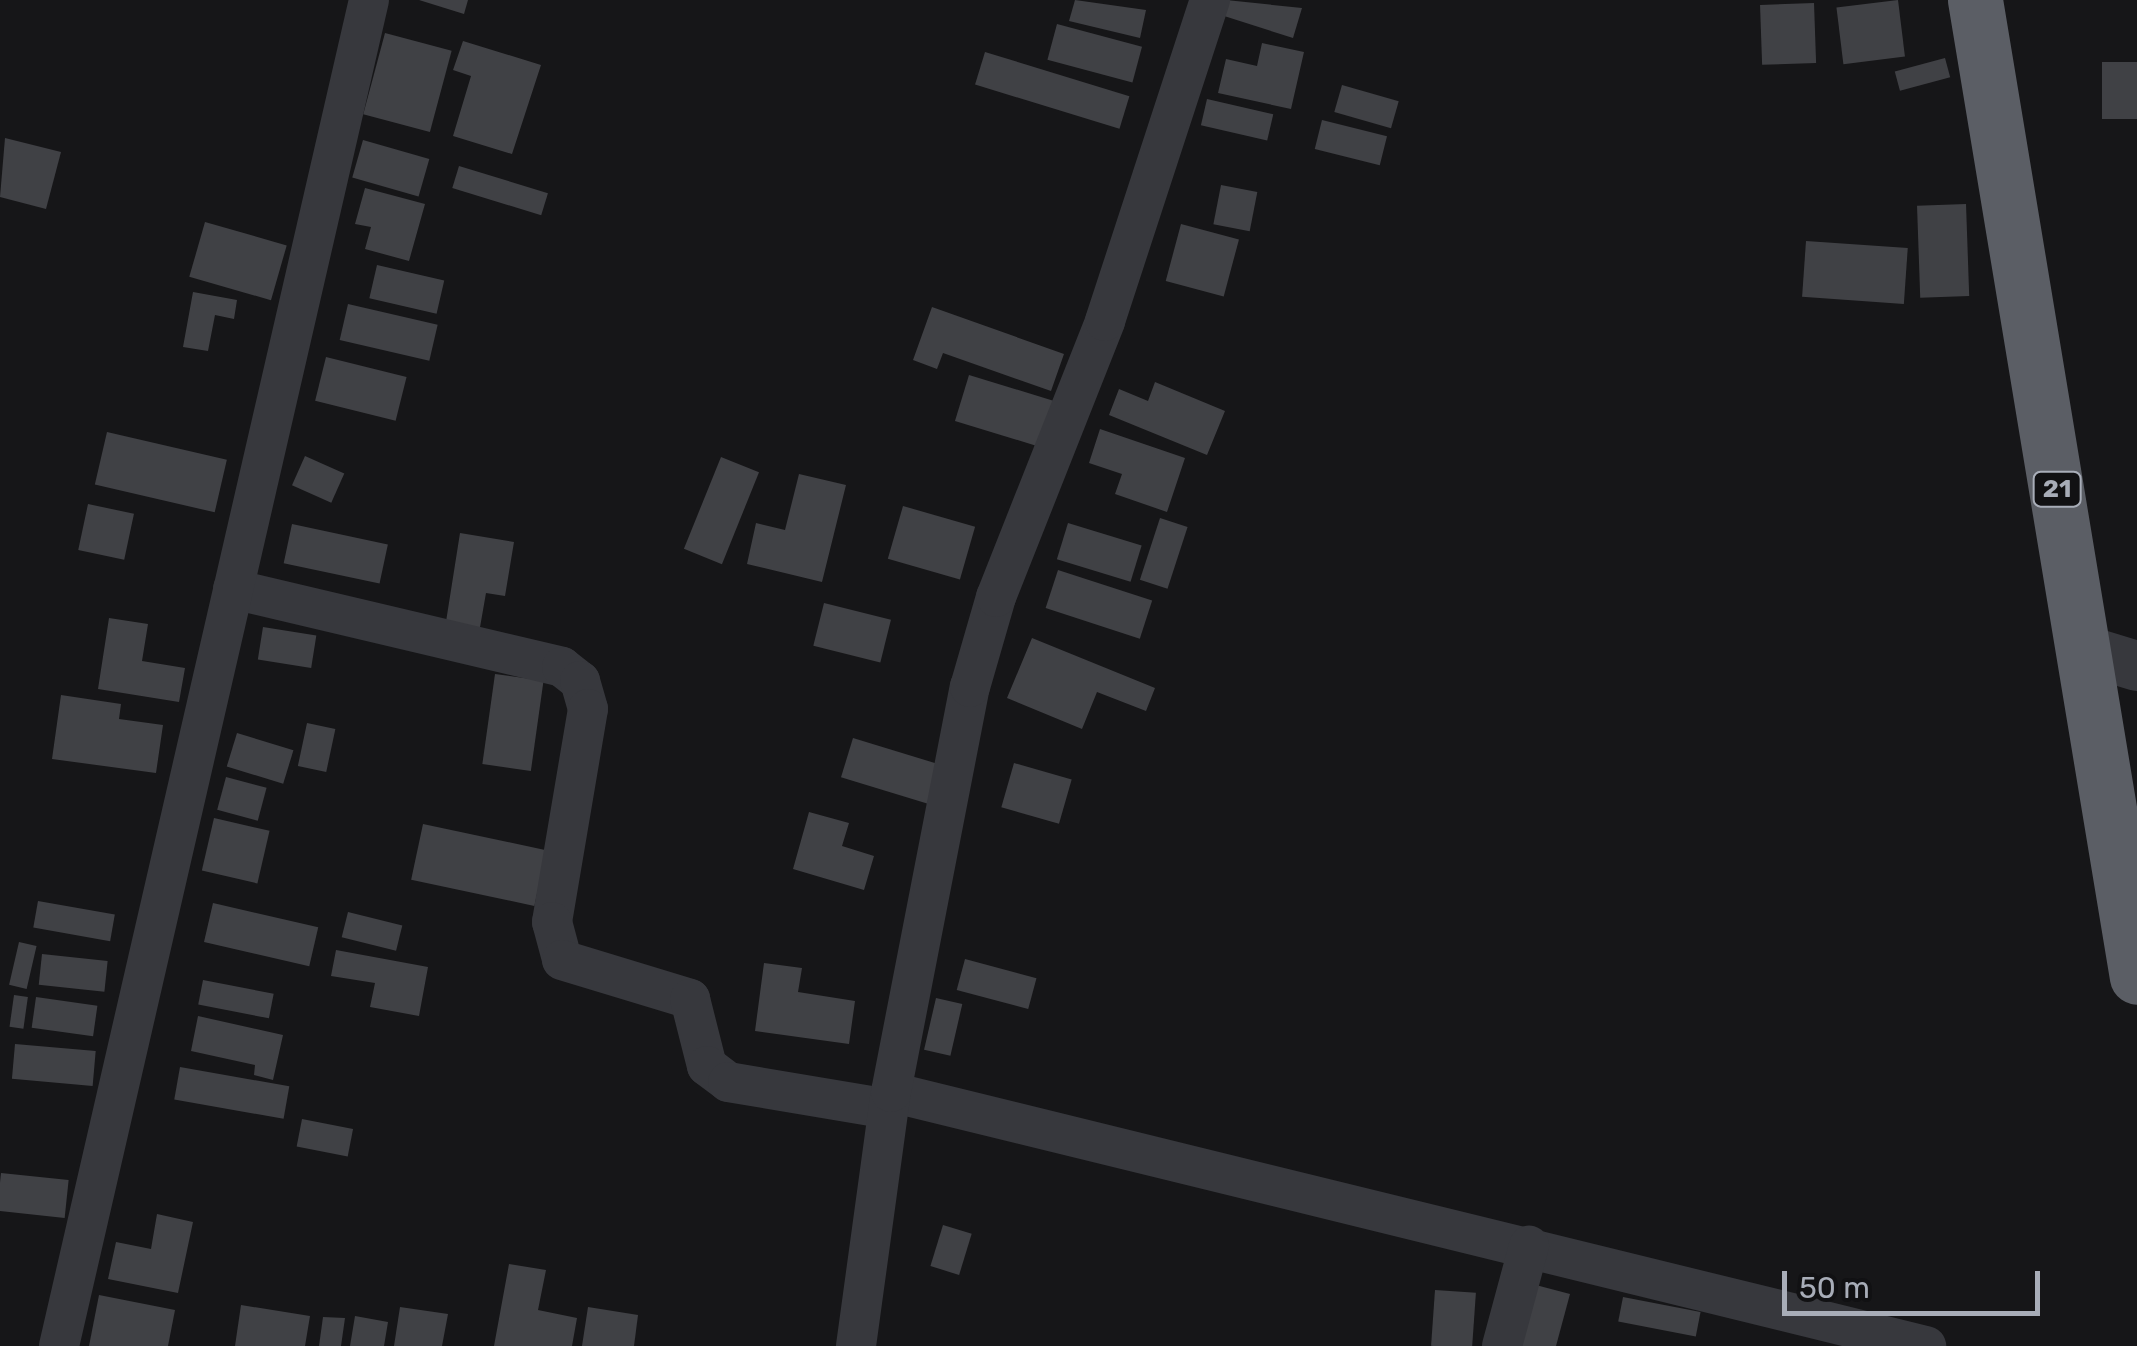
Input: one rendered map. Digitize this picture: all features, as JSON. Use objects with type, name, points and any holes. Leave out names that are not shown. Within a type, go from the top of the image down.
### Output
[{"type":"highway","name":"21","points":[[1975,0],[2137,977]]},
{"type":"street","points":[[59,1346],[370,0]]},
{"type":"street","points":[[856,1346],[890,1100],[970,687],[996,597],[1106,321],[1210,0]]},
{"type":"street","points":[[234,589],[562,667],[580,682],[588,709],[552,922],[562,960],[690,999],[708,1066],[728,1082],[890,1100],[1530,1246],[1880,1341],[1926,1346]]},
{"type":"street","points":[[2084,650],[2137,666]]},
{"type":"street","points":[[1502,1346],[1530,1246]]},
{"type":"building","points":[[419,0],[468,0],[464,14]]},
{"type":"building","points":[[1075,0],[1146,10],[1140,38],[1069,21]]},
{"type":"building","points":[[1226,0],[1302,8],[1293,38],[1221,15]]},
{"type":"building","points":[[1898,0],[1905,57],[1843,64],[1836,8]]},
{"type":"building","points":[[1814,3],[1816,63],[1762,65],[1760,5]]},
{"type":"building","points":[[1057,24],[1142,47],[1132,83],[1047,60]]},
{"type":"building","points":[[385,33],[452,51],[430,132],[363,114]]},
{"type":"building","points":[[463,41],[541,65],[512,154],[453,136],[471,76],[453,70]]},
{"type":"building","points":[[1262,43],[1304,52],[1291,109],[1218,93],[1226,59],[1257,66]]},
{"type":"building","points":[[985,52],[1129,96],[1119,129],[975,85]]},
{"type":"building","points":[[1945,58],[1950,77],[1900,91],[1895,71]]},
{"type":"building","points":[[2102,62],[2137,62],[2137,119],[2102,119]]},
{"type":"building","points":[[1342,85],[1399,101],[1391,128],[1334,112]]},
{"type":"building","points":[[1207,99],[1273,114],[1267,141],[1201,125]]},
{"type":"building","points":[[1322,120],[1387,136],[1380,165],[1315,149]]},
{"type":"building","points":[[5,138],[61,152],[46,209],[0,197]]},
{"type":"building","points":[[363,140],[429,159],[419,197],[352,177]]},
{"type":"building","points":[[459,166],[548,193],[541,215],[452,188]]},
{"type":"building","points":[[1221,185],[1257,192],[1250,231],[1213,224]]},
{"type":"building","points":[[365,188],[425,204],[409,261],[365,249],[371,227],[355,224]]},
{"type":"building","points":[[1966,204],[1969,296],[1920,298],[1917,206]]},
{"type":"building","points":[[205,222],[287,245],[271,300],[189,277]]},
{"type":"building","points":[[1181,224],[1239,240],[1224,297],[1166,281]]},
{"type":"building","points":[[1806,241],[1908,248],[1904,304],[1802,297]]},
{"type":"building","points":[[377,265],[444,281],[437,314],[369,298]]},
{"type":"building","points":[[193,292],[237,300],[234,319],[215,315],[208,351],[183,347]]},
{"type":"building","points":[[348,304],[438,325],[429,361],[340,340]]},
{"type":"building","points":[[932,307],[1064,354],[1051,391],[943,353],[937,369],[913,360]]},
{"type":"building","points":[[326,357],[407,377],[396,421],[315,401]]},
{"type":"building","points":[[969,375],[1059,402],[1045,448],[955,421]]},
{"type":"building","points":[[1155,382],[1225,411],[1207,455],[1109,415],[1119,389],[1148,401]]},
{"type":"building","points":[[1100,429],[1185,458],[1167,512],[1115,494],[1122,474],[1089,463]]},
{"type":"building","points":[[107,432],[227,460],[215,512],[95,485]]},
{"type":"building","points":[[305,456],[344,473],[331,503],[292,485]]},
{"type":"building","points":[[721,457],[759,472],[722,564],[684,549]]},
{"type":"building","points":[[799,474],[846,485],[822,582],[747,564],[756,523],[785,530]]},
{"type":"building","points":[[88,504],[134,514],[124,560],[78,550]]},
{"type":"building","points":[[903,506],[975,527],[960,580],[888,559]]},
{"type":"building","points":[[1160,518],[1188,527],[1167,589],[1140,580]]},
{"type":"building","points":[[1068,523],[1142,546],[1131,582],[1057,559]]},
{"type":"building","points":[[292,524],[388,544],[380,584],[284,563]]},
{"type":"building","points":[[460,533],[514,542],[505,596],[486,593],[479,633],[445,628]]},
{"type":"building","points":[[1058,570],[1152,601],[1140,639],[1046,608]]},
{"type":"building","points":[[824,603],[891,620],[880,662],[813,646]]},
{"type":"building","points":[[109,618],[148,624],[142,661],[185,668],[179,702],[98,689]]},
{"type":"building","points":[[263,627],[316,635],[311,668],[258,660]]},
{"type":"building","points":[[1032,638],[1155,688],[1146,711],[1097,692],[1082,729],[1007,698]]},
{"type":"building","points":[[495,674],[544,681],[531,771],[482,764]]},
{"type":"building","points":[[61,695],[121,704],[119,719],[163,725],[156,773],[52,759]]},
{"type":"building","points":[[307,723],[335,729],[326,772],[298,766]]},
{"type":"building","points":[[237,733],[293,750],[283,784],[227,766]]},
{"type":"building","points":[[853,738],[939,764],[927,804],[841,777]]},
{"type":"building","points":[[1014,763],[1072,780],[1059,824],[1001,807]]},
{"type":"building","points":[[226,777],[267,788],[258,821],[217,810]]},
{"type":"building","points":[[809,812],[849,823],[842,846],[874,856],[864,890],[793,869]]},
{"type":"building","points":[[214,818],[270,831],[257,883],[202,871]]},
{"type":"building","points":[[423,824],[546,850],[534,906],[411,880]]},
{"type":"building","points":[[38,901],[115,915],[110,941],[33,928]]},
{"type":"building","points":[[213,903],[318,927],[309,966],[204,942]]},
{"type":"building","points":[[348,912],[402,926],[396,951],[342,937]]},
{"type":"building","points":[[19,942],[37,946],[27,989],[9,985]]},
{"type":"building","points":[[336,950],[428,967],[419,1016],[370,1007],[375,983],[331,976]]},
{"type":"building","points":[[42,954],[108,961],[104,992],[39,985]]},
{"type":"building","points":[[965,959],[1036,978],[1028,1009],[957,990]]},
{"type":"building","points":[[764,963],[802,968],[798,992],[855,1001],[849,1044],[755,1031]]},
{"type":"building","points":[[203,980],[274,994],[269,1018],[198,1005]]},
{"type":"building","points":[[14,995],[28,997],[23,1029],[10,1027]]},
{"type":"building","points":[[36,997],[97,1006],[93,1036],[32,1028]]},
{"type":"building","points":[[936,998],[962,1004],[950,1056],[924,1050]]},
{"type":"building","points":[[198,1016],[283,1035],[273,1080],[254,1075],[255,1065],[191,1051]]},
{"type":"building","points":[[15,1044],[96,1051],[93,1086],[12,1079]]},
{"type":"building","points":[[180,1067],[289,1086],[284,1119],[174,1099]]},
{"type":"building","points":[[302,1119],[353,1129],[348,1156],[297,1146]]},
{"type":"building","points":[[1,1173],[69,1180],[65,1218],[0,1211]]},
{"type":"building","points":[[157,1214],[193,1222],[178,1293],[108,1279],[116,1242],[151,1249]]},
{"type":"building","points":[[943,1225],[972,1234],[959,1275],[930,1266]]},
{"type":"building","points":[[509,1264],[546,1270],[538,1310],[577,1318],[572,1346],[494,1346]]},
{"type":"building","points":[[1532,1284],[1570,1294],[1556,1346],[1516,1346]]},
{"type":"building","points":[[1435,1290],[1476,1293],[1472,1346],[1431,1346]]},
{"type":"building","points":[[99,1295],[175,1310],[168,1346],[89,1346]]},
{"type":"building","points":[[1623,1297],[1701,1312],[1696,1337],[1618,1322]]},
{"type":"building","points":[[241,1305],[310,1316],[305,1346],[235,1346]]},
{"type":"building","points":[[400,1307],[448,1314],[442,1346],[394,1346]]},
{"type":"building","points":[[588,1307],[638,1315],[634,1346],[582,1346]]},
{"type":"building","points":[[355,1316],[388,1322],[384,1346],[350,1346]]},
{"type":"building","points":[[323,1317],[345,1318],[341,1346],[319,1346]]}]
